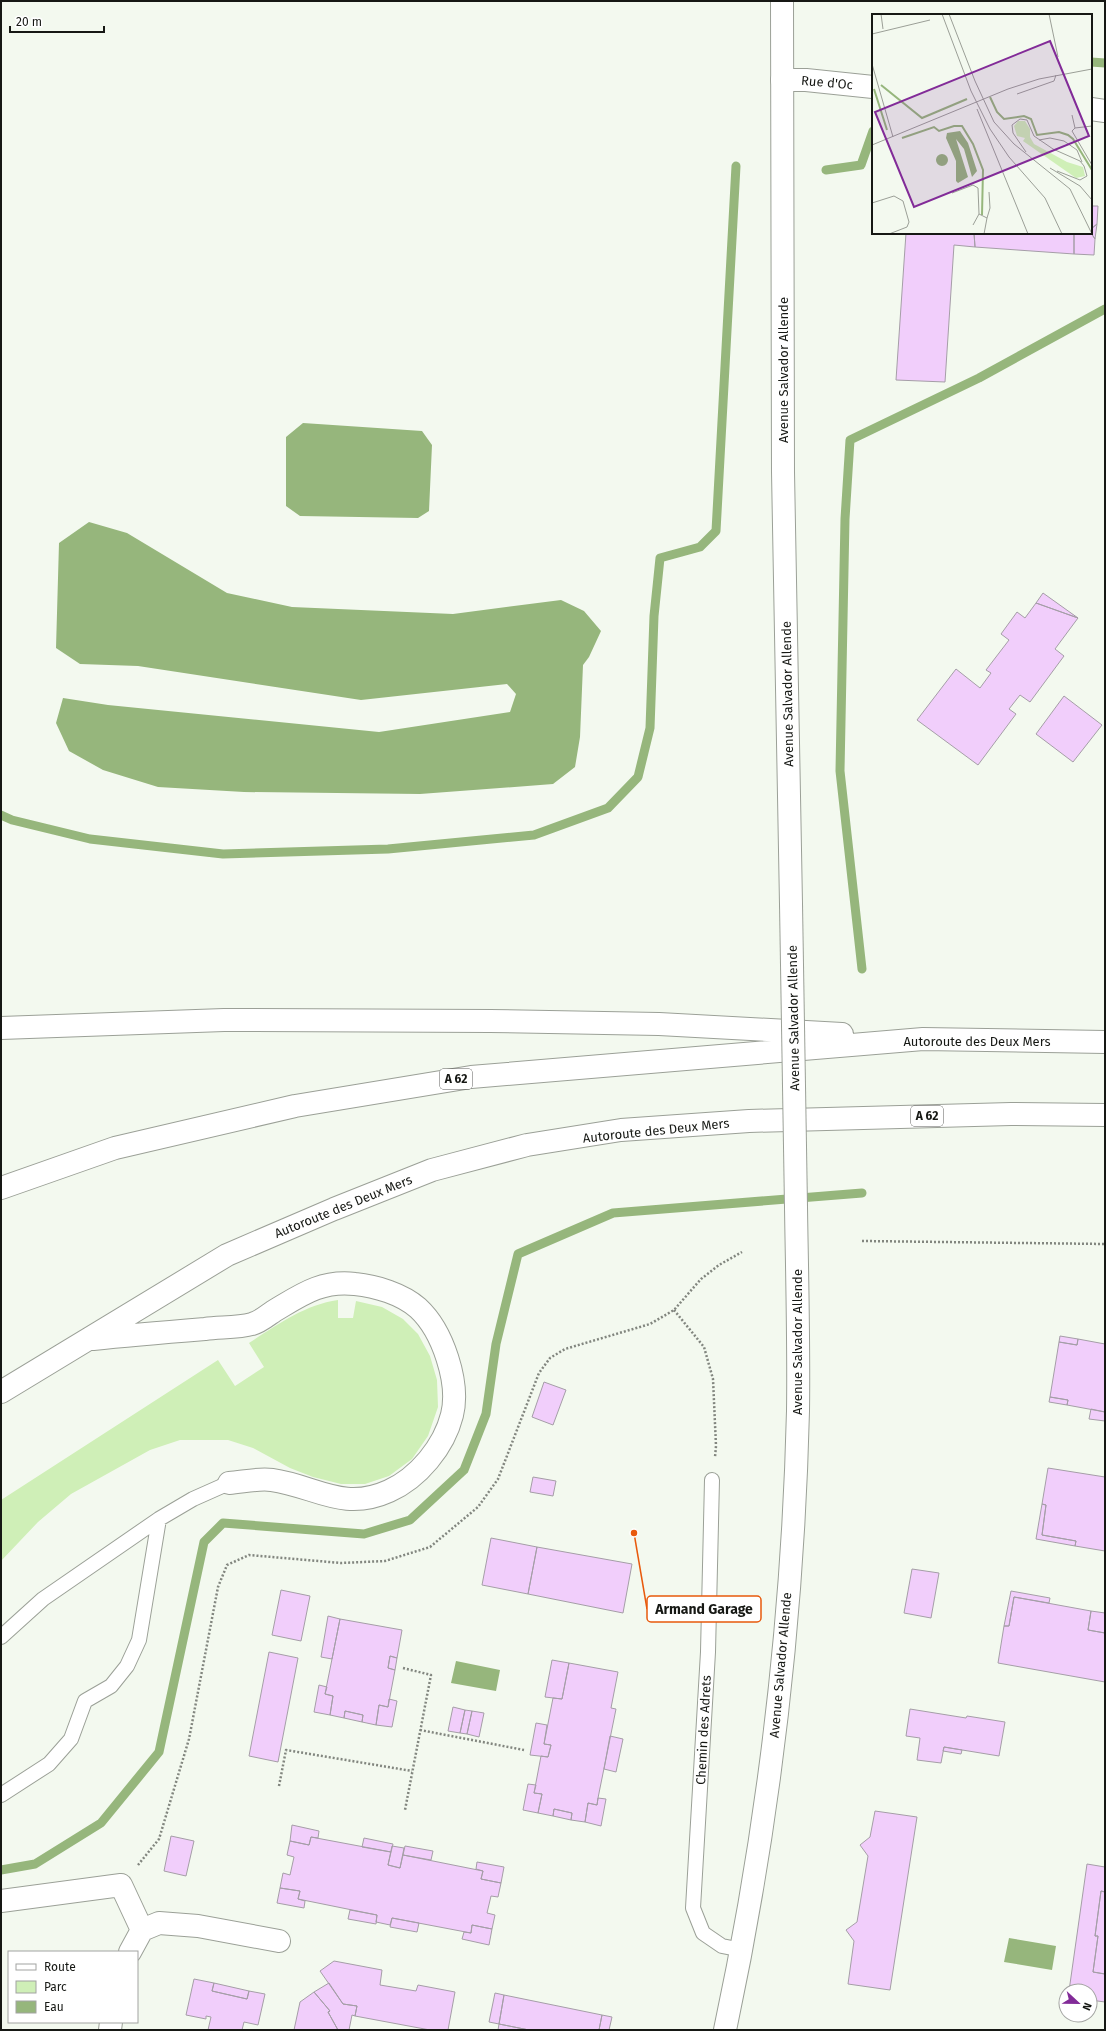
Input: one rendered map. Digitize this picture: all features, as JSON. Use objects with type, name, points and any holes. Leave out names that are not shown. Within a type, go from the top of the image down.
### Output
[{"type":"main road","name":"Avenue Salvador Allende","points":[[725,2030],[742,1950],[771,1762],[790,1566],[798,1411],[796,1207],[783,464],[782,1]]},
{"type":"main road","name":"Rue d'Oc","points":[[782,80],[806,80],[872,87]]},
{"type":"main road","points":[[1092,110],[1105,111]]},
{"type":"main road","points":[[1,1028],[224,1020],[490,1021],[659,1024],[923,1039]]},
{"type":"main road","name":"Autoroute des Deux Mers","points":[[1,1188],[122,1146],[295,1106],[471,1077],[923,1039],[1105,1042]]},
{"type":"main road","name":"Autoroute des Deux Mers","points":[[1,1392],[227,1255],[334,1209],[432,1170],[527,1145],[621,1130],[749,1121],[1011,1114],[1105,1115]]},
{"type":"main road","points":[[88,1339],[253,1324],[311,1289],[335,1284],[354,1284],[377,1288],[401,1297],[423,1313],[436,1329],[446,1352],[453,1394],[452,1415],[442,1440],[428,1460],[408,1480],[388,1492],[364,1499],[343,1499],[322,1495],[272,1480],[229,1483]]},
{"type":"main road","points":[[1,1901],[121,1885],[142,1930]]},
{"type":"main road","points":[[131,1951],[142,1930],[159,1923],[198,1926],[279,1941]]},
{"type":"lane","name":"Chemin des Adrets","points":[[712,1480],[708,1652],[693,1908],[703,1933],[722,1946],[742,1950]]},
{"type":"lane","points":[[1,1637],[43,1599],[159,1519],[193,1499],[229,1483]]},
{"type":"lane","points":[[1,1795],[49,1764],[71,1739],[86,1701],[111,1686],[127,1666],[139,1640],[159,1519]]},
{"type":"path","points":[[862,1241],[1105,1244]]},
{"type":"path","points":[[121,1885],[159,1839],[190,1739],[218,1587],[227,1565],[248,1555],[341,1563],[385,1561],[430,1547],[478,1508],[498,1479],[539,1373],[550,1358],[565,1350],[650,1324],[674,1310],[701,1279],[719,1265],[742,1252]]},
{"type":"path","points":[[674,1310],[704,1348],[713,1379],[716,1446],[712,1480]]},
{"type":"path","points":[[403,1668],[431,1675],[405,1810]]},
{"type":"path","points":[[420,1730],[524,1750]]},
{"type":"path","points":[[279,1786],[286,1750],[412,1771]]},
{"type":"green space","points":[[338,1300],[338,1318],[353,1318],[356,1301],[382,1307],[403,1319],[418,1334],[430,1356],[437,1380],[438,1407],[428,1436],[412,1459],[389,1476],[365,1484],[341,1484],[313,1477],[290,1468],[253,1448],[228,1440],[180,1440],[150,1450],[71,1494],[38,1522],[1,1561],[1,1500],[218,1360],[235,1386],[264,1367],[249,1343],[302,1311],[314,1306]]},
{"type":"water","points":[[303,423],[422,431],[432,445],[429,511],[418,518],[300,516],[286,506],[286,437]]},
{"type":"water","points":[[89,522],[127,533],[227,593],[292,607],[453,614],[561,600],[584,611],[601,631],[589,657],[583,665],[580,737],[575,767],[553,784],[420,794],[244,792],[158,787],[103,770],[69,751],[56,723],[63,698],[108,705],[379,732],[510,712],[516,694],[507,684],[361,700],[138,666],[80,664],[56,648],[59,543]]},
{"type":"water","points":[[456,1661],[500,1670],[496,1691],[451,1683]]},
{"type":"water","points":[[1009,1938],[1056,1946],[1052,1970],[1004,1962]]},
{"type":"building","points":[[1092,206],[1098,206],[1097,224],[1092,228]]},
{"type":"building","points":[[1097,224],[1095,239],[1092,234],[1092,228]]},
{"type":"building","points":[[906,234],[974,234],[975,247],[954,245],[945,382],[896,380]]},
{"type":"building","points":[[974,234],[1074,234],[1074,254],[975,247]]},
{"type":"building","points":[[1074,234],[1092,234],[1095,239],[1094,255],[1074,254]]},
{"type":"building","points":[[1043,593],[1078,618],[1036,603]]},
{"type":"building","points":[[1036,603],[1078,618],[1055,649],[1064,656],[1030,702],[1020,695],[1009,709],[1016,714],[978,765],[917,720],[956,669],[980,688],[991,673],[986,670],[1009,640],[1001,634],[1017,612],[1025,618]]},
{"type":"building","points":[[1064,696],[1102,725],[1073,762],[1036,734]]},
{"type":"building","points":[[1060,1336],[1078,1339],[1077,1345],[1059,1342]]},
{"type":"building","points":[[1078,1339],[1105,1344],[1105,1412],[1067,1405],[1068,1400],[1050,1397],[1059,1342],[1077,1345]]},
{"type":"building","points":[[544,1382],[566,1390],[553,1425],[532,1417]]},
{"type":"building","points":[[1050,1397],[1068,1400],[1067,1405],[1049,1402]]},
{"type":"building","points":[[1091,1409],[1105,1412],[1105,1421],[1089,1419]]},
{"type":"building","points":[[1048,1468],[1105,1477],[1105,1551],[1075,1546],[1076,1541],[1042,1535],[1046,1505],[1042,1504]]},
{"type":"building","points":[[533,1477],[556,1481],[553,1496],[530,1492]]},
{"type":"building","points":[[1042,1504],[1046,1505],[1042,1535],[1076,1541],[1075,1546],[1036,1539]]},
{"type":"building","points":[[491,1538],[537,1547],[528,1594],[482,1585]]},
{"type":"building","points":[[537,1547],[632,1564],[623,1613],[528,1594]]},
{"type":"building","points":[[912,1569],[939,1573],[931,1618],[904,1613]]},
{"type":"building","points":[[281,1590],[310,1596],[301,1641],[272,1635]]},
{"type":"building","points":[[1011,1591],[1050,1598],[1049,1603],[1014,1597],[1009,1626],[1004,1626]]},
{"type":"building","points":[[1014,1597],[1091,1611],[1088,1630],[1105,1633],[1105,1682],[998,1663],[1004,1626],[1009,1626]]},
{"type":"building","points":[[1091,1611],[1105,1613],[1105,1633],[1088,1630]]},
{"type":"building","points":[[328,1616],[340,1619],[332,1659],[321,1657]]},
{"type":"building","points":[[340,1619],[402,1630],[397,1658],[390,1656],[388,1668],[395,1670],[388,1707],[379,1705],[376,1725],[362,1722],[363,1715],[345,1711],[344,1718],[330,1715],[333,1696],[325,1694]]},
{"type":"building","points":[[269,1652],[298,1658],[278,1762],[249,1756]]},
{"type":"building","points":[[390,1656],[397,1658],[395,1670],[388,1668]]},
{"type":"building","points":[[552,1660],[569,1663],[562,1699],[545,1697]]},
{"type":"building","points":[[569,1663],[618,1672],[611,1708],[616,1709],[597,1805],[588,1803],[585,1822],[571,1820],[572,1813],[554,1809],[553,1816],[538,1813],[542,1794],[534,1793],[541,1756],[548,1757],[551,1745],[544,1744],[553,1698],[562,1699]]},
{"type":"building","points":[[319,1685],[327,1687],[325,1694],[333,1696],[330,1715],[314,1712]]},
{"type":"building","points":[[389,1699],[397,1701],[392,1727],[376,1725],[379,1705],[388,1707]]},
{"type":"building","points":[[453,1707],[465,1710],[460,1733],[448,1731]]},
{"type":"building","points":[[910,1709],[966,1718],[967,1716],[1005,1722],[999,1756],[944,1747],[941,1763],[917,1760],[920,1738],[906,1736]]},
{"type":"building","points":[[465,1710],[472,1711],[467,1734],[460,1733]]},
{"type":"building","points":[[345,1711],[363,1715],[362,1722],[344,1718]]},
{"type":"building","points":[[472,1711],[484,1713],[479,1737],[467,1734]]},
{"type":"building","points":[[536,1723],[547,1725],[544,1744],[551,1745],[548,1757],[530,1755]]},
{"type":"building","points":[[610,1736],[623,1739],[616,1772],[604,1769]]},
{"type":"building","points":[[944,1747],[962,1750],[961,1754],[943,1751]]},
{"type":"building","points":[[528,1784],[536,1785],[534,1793],[542,1794],[538,1813],[523,1810]]},
{"type":"building","points":[[598,1798],[606,1799],[601,1826],[585,1822],[588,1803],[597,1805]]},
{"type":"building","points":[[554,1809],[572,1813],[571,1820],[553,1816]]},
{"type":"building","points":[[875,1811],[917,1817],[890,1990],[848,1984],[854,1941],[846,1930],[857,1922],[868,1856],[860,1845],[870,1837]]},
{"type":"building","points":[[292,1825],[319,1831],[318,1838],[311,1837],[309,1845],[290,1841]]},
{"type":"building","points":[[171,1836],[194,1841],[186,1876],[164,1871]]},
{"type":"building","points":[[311,1837],[391,1852],[388,1865],[400,1868],[403,1855],[483,1871],[481,1879],[501,1883],[498,1897],[491,1896],[487,1913],[495,1915],[492,1929],[472,1925],[471,1933],[392,1918],[390,1925],[376,1922],[377,1915],[298,1899],[300,1891],[280,1888],[283,1873],[290,1875],[294,1857],[287,1855],[290,1841],[309,1845]]},
{"type":"building","points":[[364,1838],[393,1844],[391,1852],[362,1847]]},
{"type":"building","points":[[392,1846],[404,1848],[400,1868],[388,1865]]},
{"type":"building","points":[[405,1846],[433,1851],[431,1860],[403,1855]]},
{"type":"building","points":[[477,1862],[504,1867],[501,1883],[481,1879],[483,1871],[476,1869]]},
{"type":"building","points":[[1087,1864],[1105,1867],[1105,1892],[1101,1891],[1095,1936],[1098,1936],[1093,1972],[1105,1974],[1105,2002],[1098,2001],[1098,1983],[1070,1983]]},
{"type":"building","points":[[280,1888],[300,1891],[298,1899],[305,1901],[304,1908],[277,1903]]},
{"type":"building","points":[[1101,1891],[1105,1892],[1105,1974],[1093,1972],[1098,1936],[1095,1936]]},
{"type":"building","points":[[350,1910],[377,1915],[376,1924],[348,1919]]},
{"type":"building","points":[[392,1918],[419,1923],[417,1932],[390,1927]]},
{"type":"building","points":[[472,1925],[492,1929],[489,1945],[462,1939],[464,1932],[471,1933]]},
{"type":"building","points":[[334,1961],[382,1970],[380,1985],[416,1991],[418,1985],[455,1992],[448,2030],[430,2030],[355,2016],[357,2006],[343,2004],[320,1971]]},
{"type":"building","points":[[194,1979],[214,1983],[212,1991],[247,1999],[249,1991],[265,1994],[258,2025],[244,2022],[242,2030],[208,2030],[211,2017],[206,2016],[206,2019],[186,2015]]},
{"type":"building","points":[[214,1983],[249,1991],[247,1999],[212,1991]]},
{"type":"building","points":[[329,1983],[343,2004],[357,2006],[355,2016],[352,2015],[349,2030],[338,2030],[328,2012],[330,2011],[314,1992]]},
{"type":"building","points":[[314,1992],[330,2011],[328,2012],[338,2030],[294,2030],[300,2002]]},
{"type":"building","points":[[495,1993],[504,1995],[499,2024],[489,2022]]},
{"type":"building","points":[[504,1995],[602,2015],[599,2030],[529,2030],[499,2024]]},
{"type":"building","points":[[602,2015],[612,2017],[609,2030],[599,2030]]},
{"type":"building","points":[[499,2024],[529,2030],[498,2030]]},
{"type":"waterway","points":[[1092,62],[1105,63]]},
{"type":"waterway","points":[[826,170],[861,165],[872,134]]},
{"type":"waterway","points":[[1,815],[12,820],[90,839],[223,854],[388,849],[534,835],[608,808],[638,777],[650,728],[654,616],[660,558],[700,547],[716,531],[736,166]]},
{"type":"waterway","points":[[862,969],[840,771],[845,519],[850,440],[979,378],[1105,309]]},
{"type":"waterway","points":[[1,1870],[35,1864],[101,1823],[159,1752],[204,1542],[223,1523],[364,1534],[410,1520],[464,1470],[486,1414],[496,1344],[518,1254],[613,1213],[862,1193]]},
{"type":"place","name":"Armand Garage","points":[[634,1533]]}]
